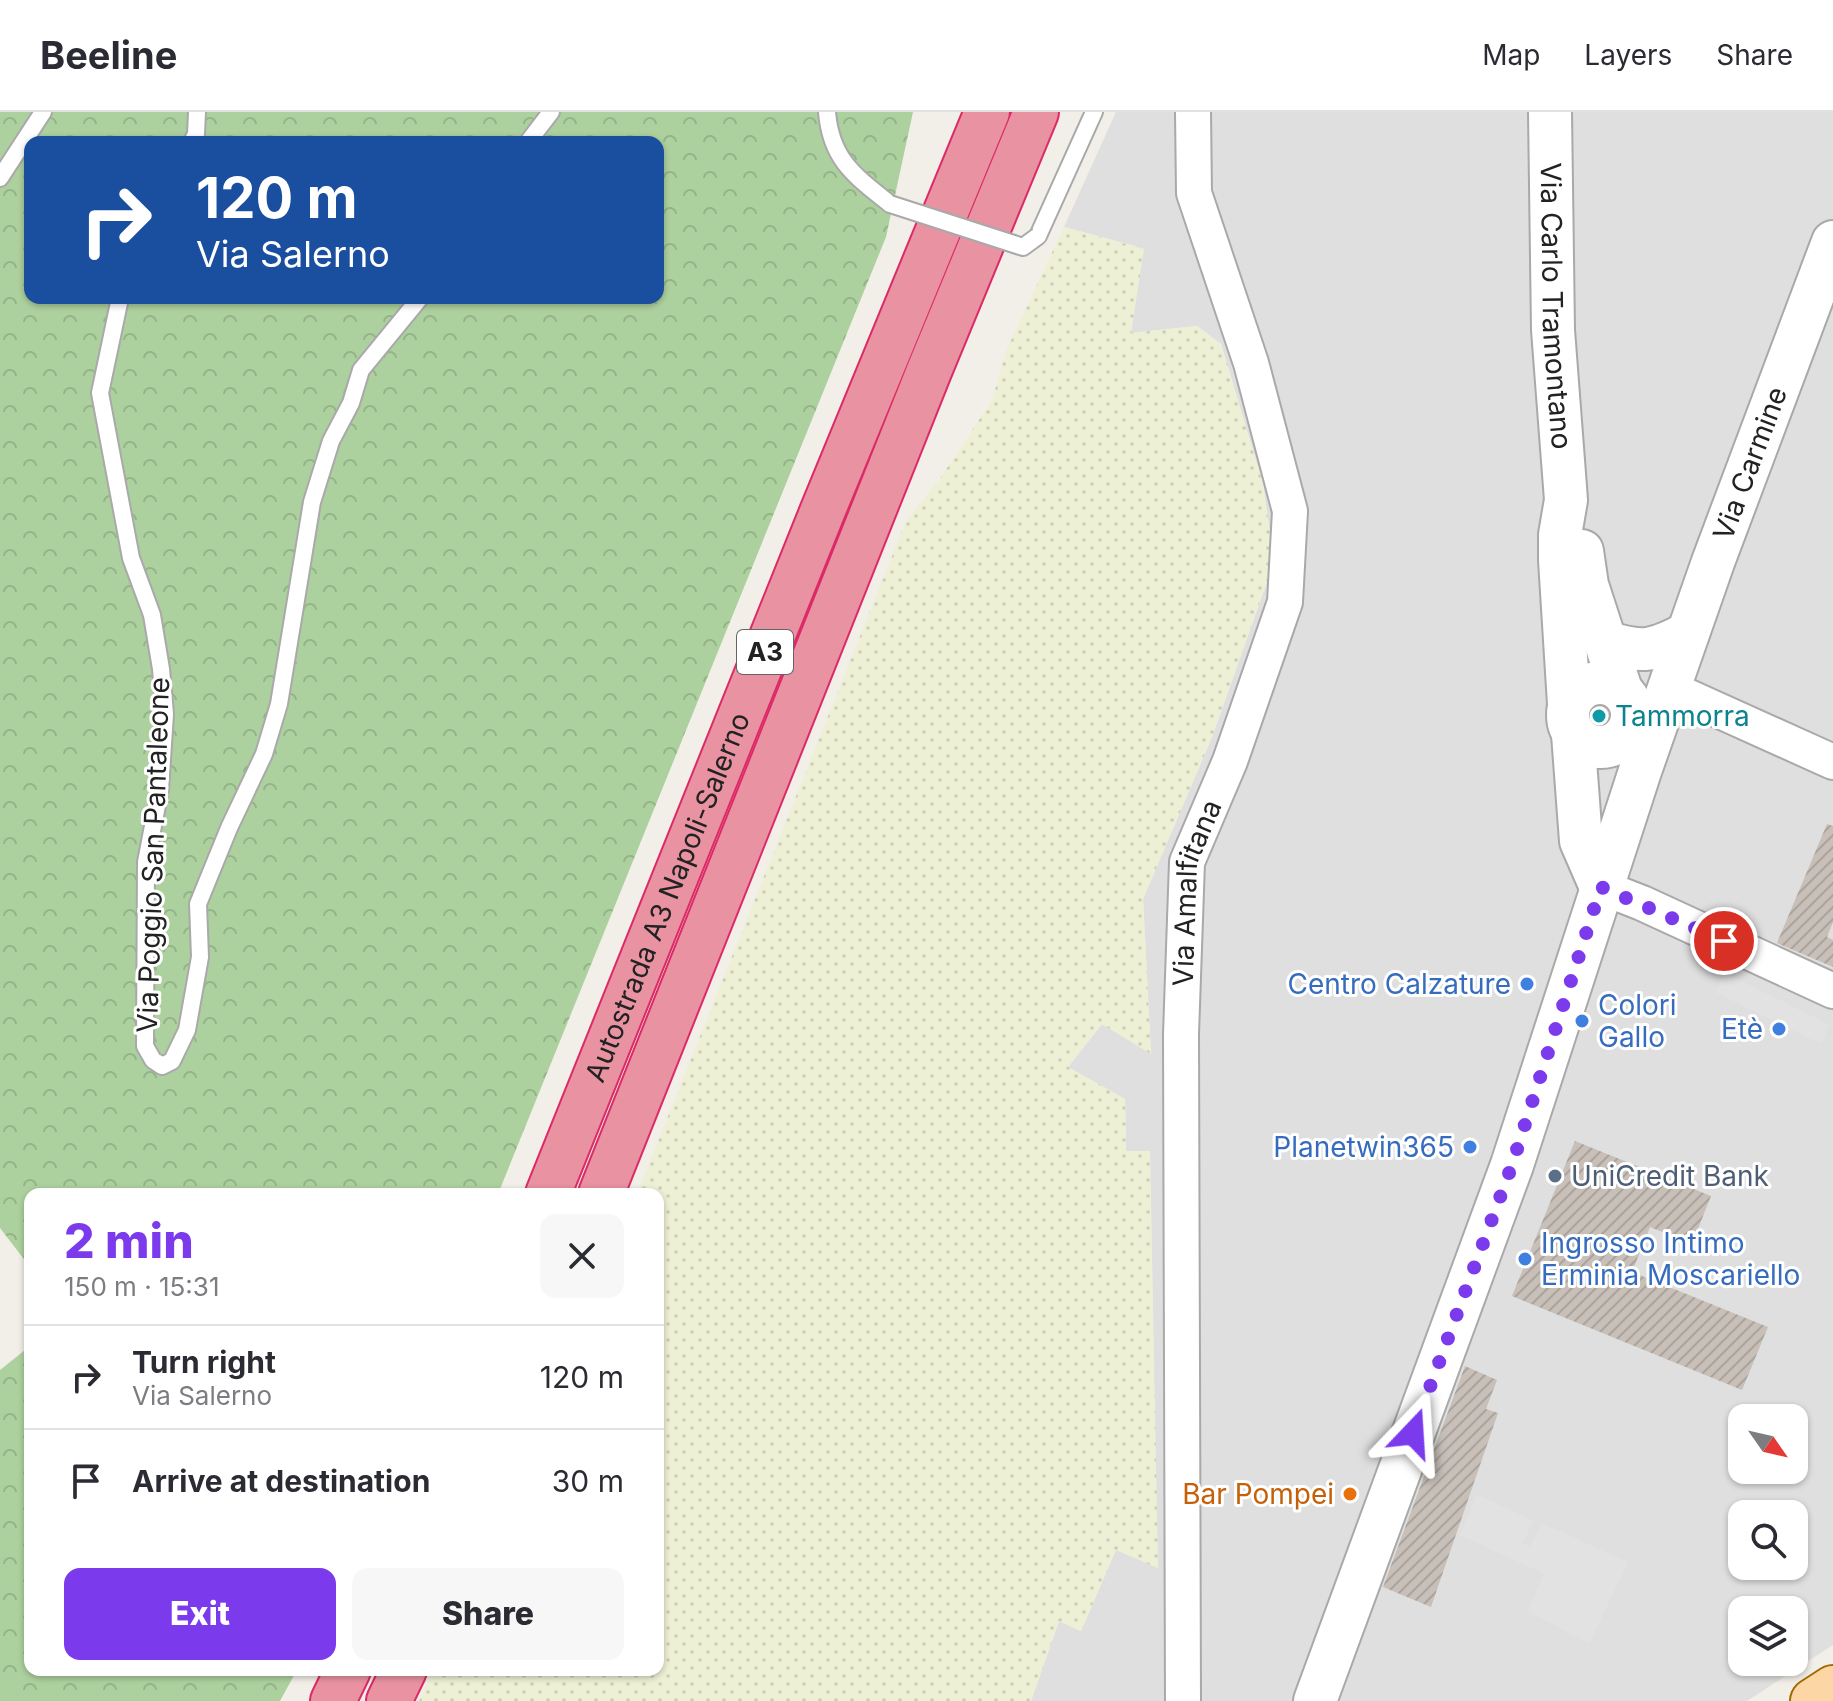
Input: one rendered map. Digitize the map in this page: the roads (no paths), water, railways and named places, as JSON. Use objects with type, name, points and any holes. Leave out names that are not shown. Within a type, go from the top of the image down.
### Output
[{"type":"highway","name":"Autostrada A3 Napoli-Salerno","points":[[550,1188],[987,112]]},
{"type":"highway","name":"Autostrada A3 Napoli-Salerno","points":[[603,1188],[923,385],[1036,112]]},
{"type":"highway","points":[[333,1701],[345,1676]]},
{"type":"highway","points":[[389,1701],[401,1676]]},
{"type":"main road","points":[[1813,1701],[1833,1688]]},
{"type":"street","name":"Via Amalfitana","points":[[1183,1701],[1181,1034],[1187,862],[1230,761],[1285,602],[1290,511],[1251,363],[1194,193],[1193,112]]},
{"type":"street","name":"Via Carlo Tramontano","points":[[1550,112],[1553,330],[1566,500],[1560,535],[1560,560],[1581,841],[1601,887]]},
{"type":"street","name":"Via Carmine","points":[[1315,1701],[1391,1505],[1512,1165],[1640,771],[1746,470],[1833,242]]},
{"type":"street","name":"Via Carlo Tramontano","points":[[1566,500],[1579,533],[1587,585],[1629,710],[1640,771]]},
{"type":"street","points":[[1606,642],[1632,651],[1666,645],[1688,633]]},
{"type":"street","points":[[1598,683],[1610,684],[1629,710],[1628,733],[1619,742],[1607,747],[1582,743],[1571,719],[1576,694],[1585,686],[1598,683]]},
{"type":"street","points":[[1629,710],[1669,688],[1833,762]]},
{"type":"street","points":[[1601,887],[1833,991]]},
{"type":"lane","points":[[27,136],[43,112]]},
{"type":"lane","points":[[195,136],[197,112]]},
{"type":"lane","points":[[533,136],[551,112]]},
{"type":"lane","points":[[827,112],[833,145],[851,174],[890,204],[1023,247],[1038,236],[1094,112]]},
{"type":"lane","points":[[0,178],[24,141]]},
{"type":"lane","name":"Via Poggio San Pantaleone","points":[[119,304],[100,393],[131,558],[152,615],[161,669],[165,714],[160,790],[146,862],[145,1046],[153,1060],[162,1066],[172,1061],[187,1030],[200,957],[198,904],[264,754],[279,704],[312,502],[331,441],[351,403],[361,370],[415,304]]},
{"type":"place","name":"Tammorra","points":[[1599,716]]},
{"type":"place","name":"Centro Calzature","points":[[1527,984]]},
{"type":"place","name":"Colori Gallo","points":[[1582,1021]]},
{"type":"place","name":"Etè","points":[[1779,1029]]},
{"type":"place","name":"Planetwin365","points":[[1470,1147]]},
{"type":"place","name":"UniCredit Bank","points":[[1555,1176]]},
{"type":"place","name":"Ingrosso Intimo Erminia Moscariello","points":[[1525,1259]]},
{"type":"place","name":"Bar Pompei","points":[[1350,1494]]}]
